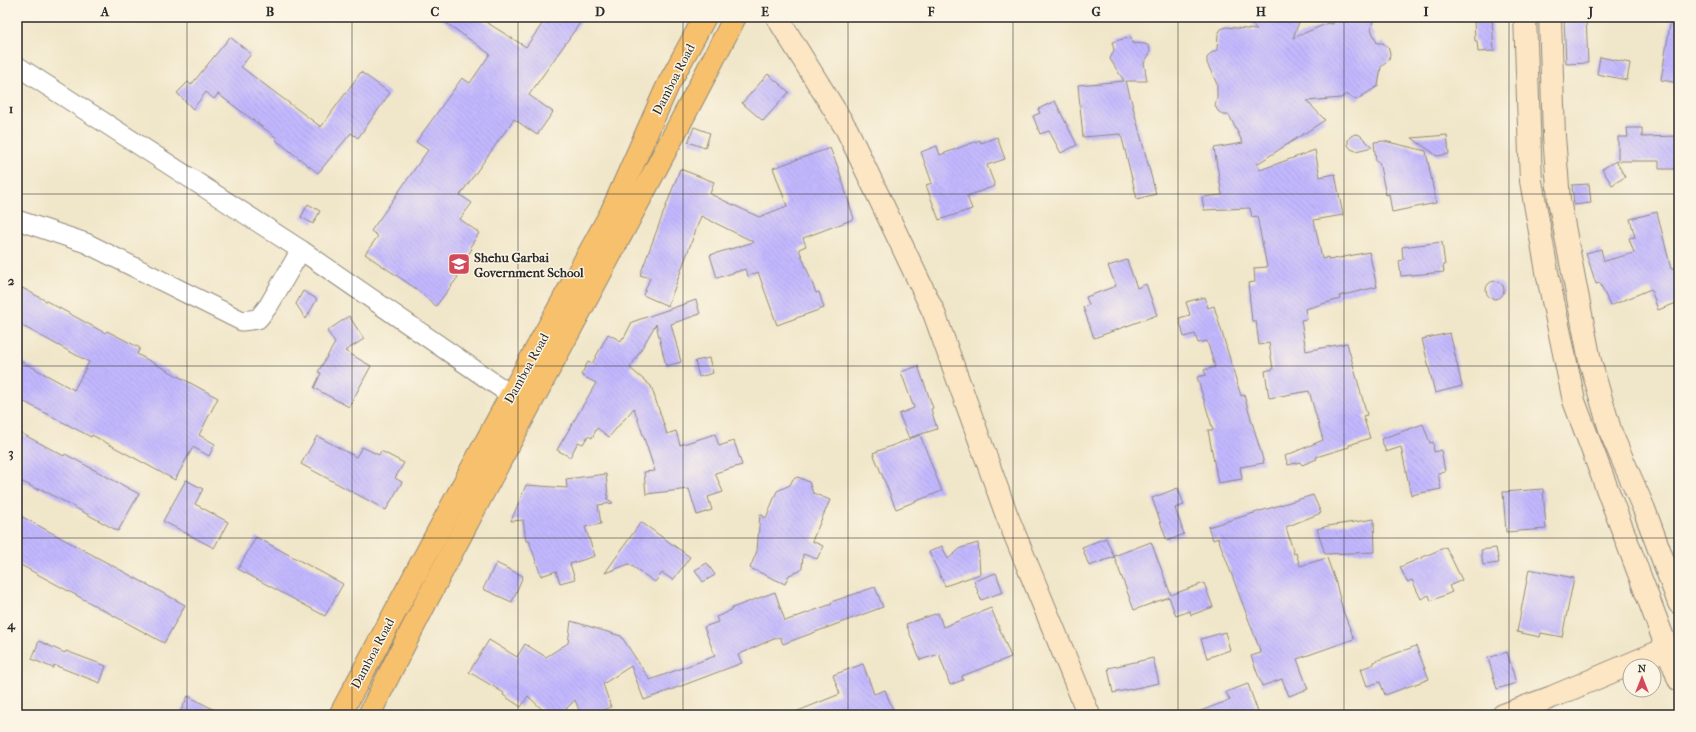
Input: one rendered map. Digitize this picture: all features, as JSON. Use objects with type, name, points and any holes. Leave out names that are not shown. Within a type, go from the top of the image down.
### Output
[{"type":"main road","name":"Damboa Road","points":[[340,715],[511,395],[611,213],[668,85],[705,17]]},
{"type":"main road","name":"Damboa Road","points":[[369,715],[531,404],[658,167],[735,17]]},
{"type":"main road","points":[[777,17],[847,130],[934,313],[1007,516],[1089,715]]},
{"type":"main road","points":[[1525,17],[1531,181],[1548,277],[1574,401],[1679,680]]},
{"type":"main road","points":[[1550,17],[1554,136],[1559,200],[1590,361],[1612,433],[1644,509],[1679,603]]},
{"type":"main road","points":[[1503,715],[1552,697],[1668,648]]},
{"type":"street","points":[[17,66],[301,250],[511,395],[531,404]]},
{"type":"street","points":[[17,220],[86,243],[242,321],[258,319],[269,305],[301,250]]},
{"type":"building","points":[[438,17],[478,17],[526,47],[547,17],[584,17],[529,95],[553,112],[537,135],[514,119],[460,195],[472,203],[460,219],[479,233],[470,247],[472,249],[454,274],[458,277],[436,306],[415,288],[365,254],[378,236],[371,231],[428,150],[416,142],[462,78],[470,83],[490,54]]},
{"type":"building","points":[[1248,17],[1301,17],[1293,38],[1328,23],[1333,24],[1337,17],[1374,17],[1371,29],[1377,43],[1383,43],[1388,47],[1390,53],[1389,60],[1381,67],[1378,86],[1356,100],[1346,94],[1341,98],[1307,101],[1325,120],[1257,164],[1260,170],[1315,150],[1320,177],[1335,174],[1343,215],[1314,220],[1322,259],[1328,257],[1329,260],[1369,252],[1377,287],[1339,296],[1340,299],[1305,309],[1307,319],[1301,320],[1306,351],[1347,343],[1367,415],[1363,416],[1370,438],[1349,445],[1349,447],[1316,457],[1317,459],[1302,465],[1300,462],[1288,465],[1285,456],[1323,440],[1309,391],[1269,398],[1265,371],[1273,369],[1269,343],[1259,345],[1256,321],[1252,321],[1248,283],[1255,282],[1254,268],[1267,267],[1257,216],[1252,217],[1250,208],[1204,210],[1202,197],[1222,195],[1214,148],[1243,143],[1229,115],[1223,115],[1215,106],[1217,98],[1217,84],[1207,63],[1207,58],[1211,53],[1217,50],[1218,34],[1221,29],[1226,27],[1257,30]]},
{"type":"building","points":[[1586,17],[1588,63],[1566,64],[1564,18]]},
{"type":"building","points":[[1492,18],[1494,51],[1478,52],[1477,41],[1475,41],[1474,19]]},
{"type":"building","points":[[1671,18],[1679,19],[1679,83],[1661,80]]},
{"type":"building","points":[[230,37],[251,54],[241,67],[321,127],[361,72],[390,93],[358,138],[351,133],[318,173],[276,140],[277,138],[218,94],[214,99],[206,92],[193,109],[177,93],[188,82],[191,85]]},
{"type":"building","points":[[1131,37],[1132,43],[1145,44],[1149,46],[1150,50],[1144,63],[1147,81],[1126,81],[1156,194],[1137,199],[1121,134],[1083,137],[1078,85],[1124,81],[1110,59],[1114,50],[1112,42]]},
{"type":"building","points":[[1600,57],[1630,63],[1627,80],[1597,74]]},
{"type":"building","points":[[768,74],[789,92],[763,121],[742,103]]},
{"type":"building","points":[[1055,101],[1077,145],[1061,153],[1049,131],[1040,134],[1033,116],[1040,113],[1038,109]]},
{"type":"building","points":[[694,127],[710,133],[705,148],[688,142]]},
{"type":"building","points":[[1627,128],[1642,128],[1642,137],[1679,136],[1679,169],[1659,169],[1659,161],[1618,161],[1618,137],[1628,137]]},
{"type":"building","points":[[1355,134],[1360,135],[1372,147],[1356,151],[1351,149],[1348,145],[1348,140]]},
{"type":"building","points":[[1447,135],[1449,154],[1437,156],[1412,138]]},
{"type":"building","points":[[997,137],[1005,159],[987,165],[995,186],[967,196],[972,209],[939,220],[926,185],[932,183],[921,152],[937,146],[940,155],[980,140],[981,143]]},
{"type":"building","points":[[1384,141],[1426,151],[1436,203],[1392,212],[1389,194],[1386,195],[1379,162],[1376,162],[1374,142]]},
{"type":"building","points":[[830,148],[839,170],[854,219],[803,238],[806,246],[799,249],[816,293],[819,292],[824,308],[777,325],[758,272],[748,276],[745,269],[717,278],[710,255],[754,242],[701,216],[668,306],[643,295],[650,278],[640,275],[680,169],[714,182],[710,194],[759,217],[787,206],[773,168]]},
{"type":"building","points":[[1616,161],[1625,177],[1612,185],[1602,169]]},
{"type":"building","points":[[1589,184],[1591,203],[1574,205],[1572,185]]},
{"type":"building","points":[[308,204],[320,211],[313,224],[301,217]]},
{"type":"building","points":[[1657,212],[1671,269],[1679,266],[1679,302],[1658,310],[1651,289],[1610,306],[1600,283],[1596,284],[1586,253],[1601,249],[1604,261],[1634,253],[1629,238],[1635,237],[1630,219]]},
{"type":"building","points":[[1442,242],[1445,265],[1443,266],[1444,272],[1401,276],[1399,261],[1403,260],[1402,247]]},
{"type":"building","points":[[1127,260],[1137,288],[1146,284],[1157,315],[1094,338],[1083,307],[1089,305],[1086,297],[1116,286],[1108,266]]},
{"type":"building","points":[[1491,281],[1499,281],[1504,286],[1502,297],[1499,299],[1491,299],[1486,294],[1486,286]]},
{"type":"building","points":[[17,285],[105,333],[107,331],[140,348],[137,354],[218,398],[199,435],[215,444],[209,456],[193,447],[175,480],[92,435],[91,437],[17,398],[17,359],[74,390],[89,362],[17,323]]},
{"type":"building","points":[[303,291],[317,299],[306,319],[296,304]]},
{"type":"building","points":[[1205,297],[1208,308],[1214,306],[1241,396],[1244,395],[1264,463],[1240,467],[1242,479],[1218,483],[1208,430],[1213,430],[1197,377],[1206,375],[1204,370],[1215,367],[1207,341],[1198,343],[1195,334],[1184,337],[1179,318],[1190,315],[1186,302]]},
{"type":"building","points":[[696,300],[700,314],[671,324],[681,362],[666,366],[656,324],[630,368],[651,386],[667,434],[676,431],[680,445],[715,434],[719,446],[734,441],[742,465],[715,473],[723,492],[708,497],[712,510],[697,515],[689,489],[646,494],[644,472],[655,471],[634,408],[609,437],[597,428],[592,438],[588,436],[583,444],[578,442],[570,457],[557,450],[596,383],[581,375],[588,362],[592,364],[608,334],[621,341],[632,322]]},
{"type":"building","points":[[349,316],[364,339],[345,351],[371,366],[349,407],[314,388],[321,373],[318,372],[335,343],[327,331]]},
{"type":"building","points":[[1450,333],[1462,386],[1435,393],[1422,339]]},
{"type":"building","points":[[709,358],[713,373],[699,377],[695,361]]},
{"type":"building","points":[[918,366],[933,408],[931,409],[937,429],[909,438],[899,414],[914,408],[901,372]]},
{"type":"building","points":[[1423,424],[1430,443],[1433,442],[1434,452],[1441,450],[1445,472],[1438,473],[1441,489],[1411,495],[1401,447],[1386,452],[1381,439]]},
{"type":"building","points":[[17,431],[64,456],[65,454],[139,494],[118,531],[39,488],[38,490],[17,479]]},
{"type":"building","points":[[920,435],[942,491],[896,509],[873,453]]},
{"type":"building","points":[[317,436],[356,457],[362,447],[379,455],[381,451],[404,463],[395,478],[402,482],[386,510],[301,464]]},
{"type":"building","points":[[606,474],[608,498],[606,498],[613,503],[598,505],[601,524],[585,527],[595,556],[570,564],[575,579],[560,583],[556,571],[541,576],[529,541],[526,541],[523,520],[511,521],[526,485],[567,488],[566,479]]},
{"type":"building","points":[[798,477],[809,482],[813,493],[830,500],[812,541],[823,546],[817,559],[803,554],[802,568],[800,571],[789,575],[785,584],[750,568],[757,551],[760,514],[766,518],[777,491],[790,485],[793,479]]},
{"type":"building","points":[[186,480],[203,489],[195,504],[228,522],[214,548],[163,521]]},
{"type":"building","points":[[1178,488],[1184,505],[1175,508],[1184,534],[1167,541],[1152,498]]},
{"type":"building","points":[[1543,489],[1546,529],[1506,532],[1503,492]]},
{"type":"building","points":[[1313,495],[1321,513],[1286,527],[1294,554],[1296,553],[1300,566],[1327,558],[1336,583],[1343,611],[1354,639],[1297,659],[1308,689],[1289,696],[1282,679],[1262,686],[1251,656],[1261,653],[1218,538],[1213,540],[1208,527]]},
{"type":"building","points":[[17,514],[185,605],[164,643],[17,563]]},
{"type":"building","points":[[1374,519],[1375,552],[1325,554],[1317,529]]},
{"type":"building","points":[[641,522],[690,557],[673,580],[662,573],[655,582],[629,564],[605,573]]},
{"type":"building","points":[[256,537],[343,584],[325,616],[238,569]]},
{"type":"building","points":[[1106,538],[1114,557],[1089,566],[1082,547]]},
{"type":"building","points":[[1151,542],[1171,595],[1204,583],[1213,607],[1191,615],[1190,611],[1176,616],[1169,597],[1134,610],[1114,556]]},
{"type":"building","points":[[978,543],[980,574],[945,586],[929,552],[942,546],[948,559],[961,548]]},
{"type":"building","points":[[1446,547],[1462,580],[1449,586],[1452,592],[1431,601],[1429,595],[1421,599],[1412,580],[1407,582],[1400,567]]},
{"type":"building","points":[[1496,548],[1499,563],[1483,565],[1481,550]]},
{"type":"building","points":[[496,563],[523,576],[512,602],[483,589]]},
{"type":"building","points":[[707,563],[715,575],[703,582],[695,570]]},
{"type":"building","points":[[1529,569],[1574,578],[1562,637],[1541,633],[1540,637],[1517,632]]},
{"type":"building","points":[[996,573],[1003,592],[981,600],[974,581]]},
{"type":"building","points":[[875,587],[883,607],[783,644],[780,637],[766,642],[738,655],[742,663],[644,700],[631,666],[603,684],[611,707],[592,715],[581,715],[575,700],[560,715],[548,715],[528,696],[521,707],[503,695],[504,693],[469,672],[489,640],[517,657],[525,644],[546,657],[568,643],[571,621],[621,636],[650,680],[715,656],[704,627],[718,622],[716,617],[726,613],[732,608],[775,592],[785,621],[832,604],[831,602]]},
{"type":"building","points":[[991,608],[1011,657],[962,676],[963,680],[950,685],[939,654],[920,660],[906,624],[938,613],[943,627]]},
{"type":"building","points":[[1225,632],[1230,650],[1207,658],[1201,639]]},
{"type":"building","points":[[39,641],[65,653],[66,651],[106,666],[100,683],[54,665],[53,668],[32,659]]},
{"type":"building","points":[[1416,646],[1429,679],[1385,695],[1380,682],[1367,686],[1361,669],[1374,664],[1373,662]]},
{"type":"building","points":[[1507,652],[1516,683],[1497,689],[1488,658]]},
{"type":"building","points":[[1153,658],[1159,683],[1113,693],[1108,668]]},
{"type":"building","points":[[863,664],[874,694],[885,690],[893,710],[880,715],[788,715],[840,694],[833,675]]},
{"type":"building","points":[[1248,684],[1259,715],[1195,715],[1195,713],[1230,700],[1226,692]]},
{"type":"building","points":[[188,696],[224,715],[179,715]]},
{"type":"place","name":"Shehu Garbai Government School","points":[[459,264]]}]
